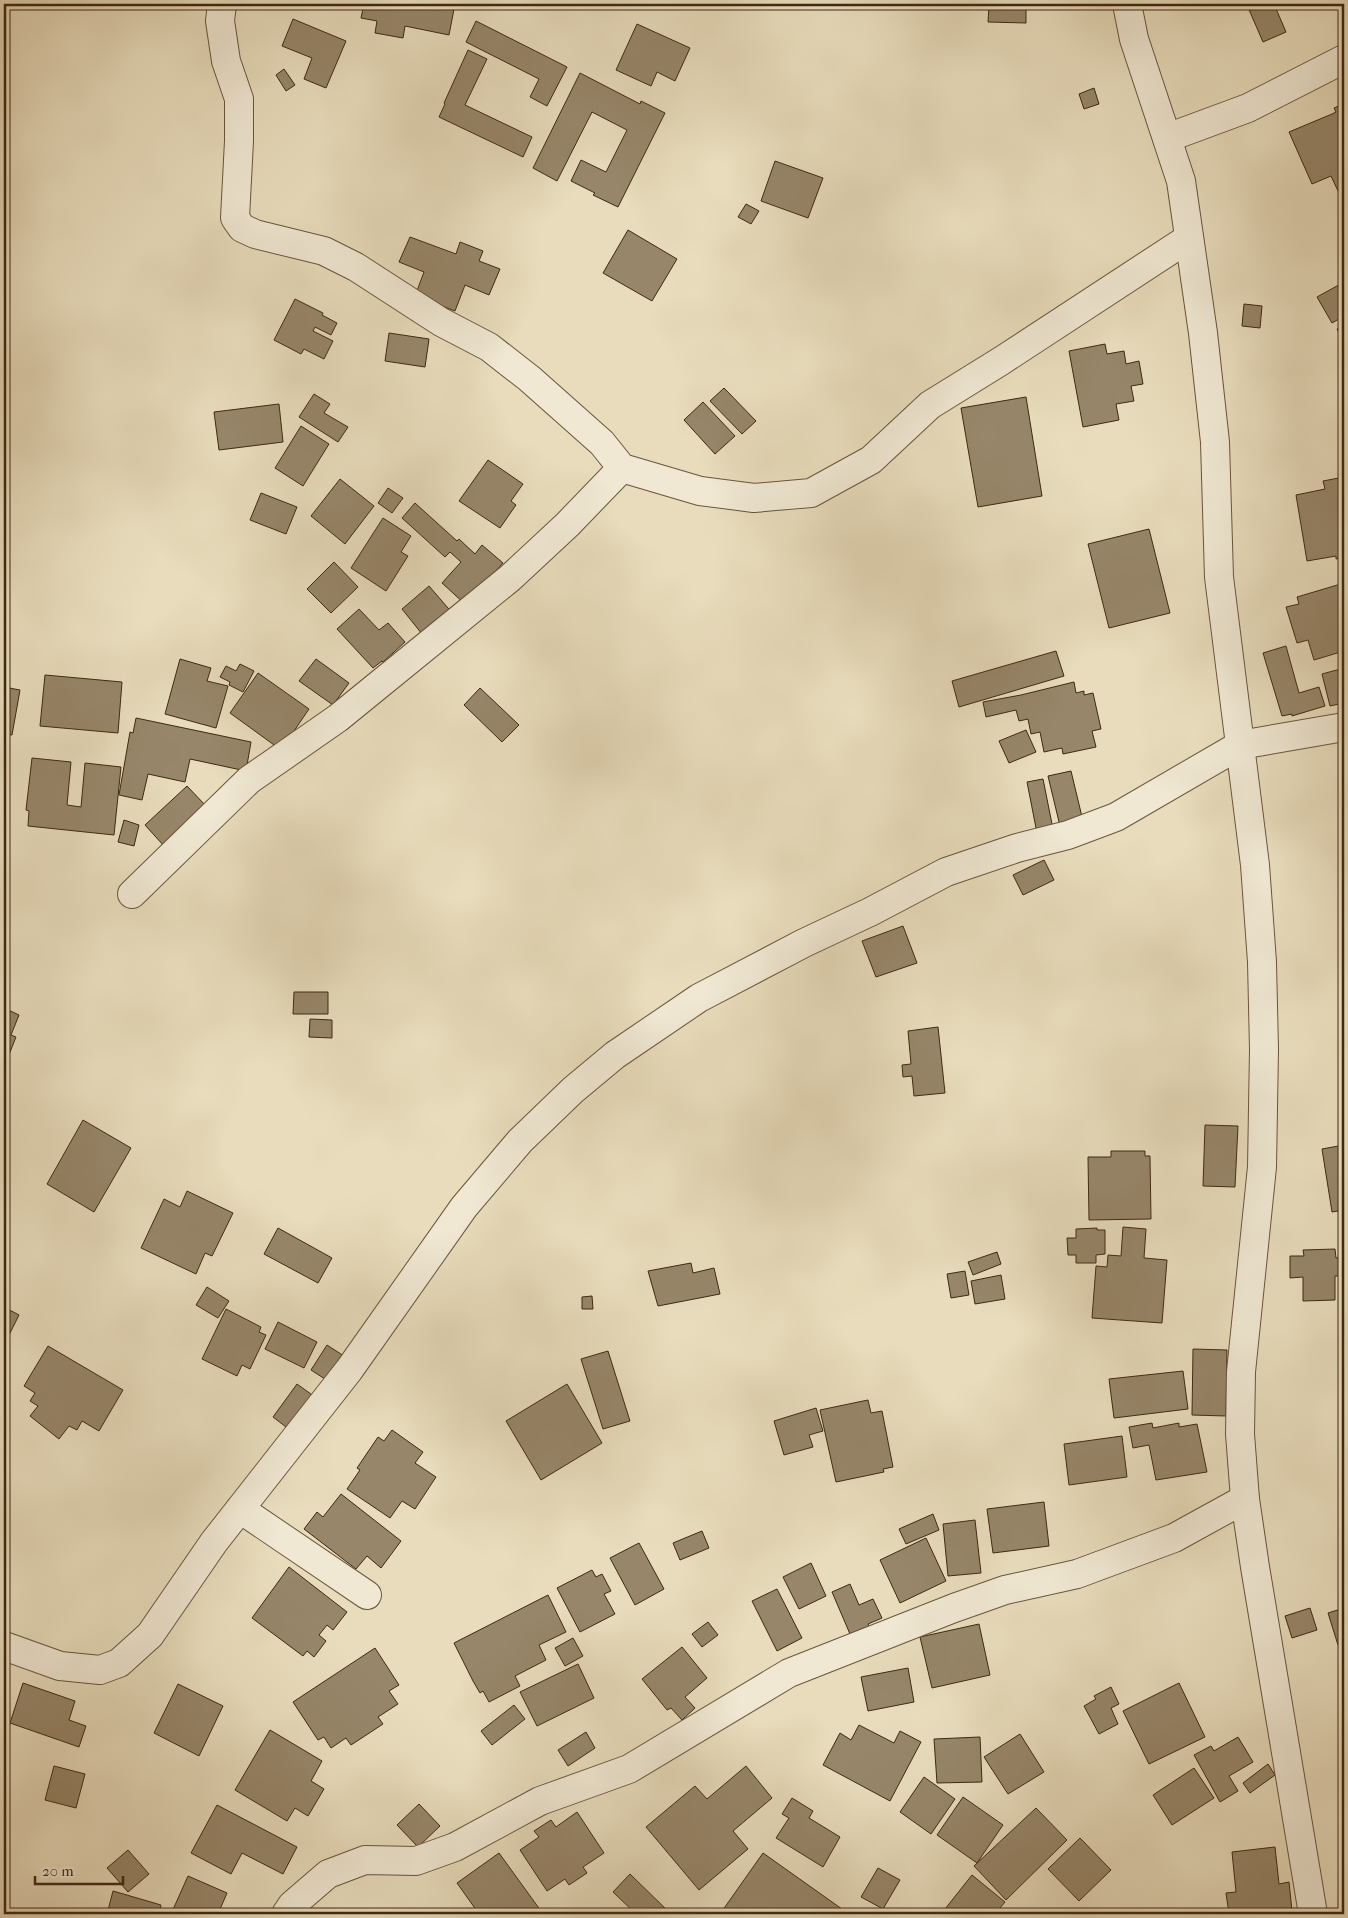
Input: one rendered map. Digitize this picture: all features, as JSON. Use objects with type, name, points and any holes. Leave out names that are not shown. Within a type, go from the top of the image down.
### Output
[{"type":"street","points":[[222,4],[220,21],[226,61],[239,99],[235,218],[242,228],[255,234],[324,251],[356,267],[442,322],[488,347],[530,378],[602,443],[622,468],[700,491],[754,498],[811,493],[871,460],[930,404],[1001,361],[1188,238]]},
{"type":"street","points":[[1127,4],[1134,39],[1181,181],[1203,333],[1214,433],[1220,577],[1255,865],[1262,962],[1264,1049],[1262,1168],[1240,1372],[1240,1434],[1245,1499],[1313,1914]]},
{"type":"street","points":[[1167,138],[1248,108],[1344,59]]},
{"type":"street","points":[[132,894],[249,780],[338,718],[487,597],[567,526],[622,468]]},
{"type":"street","points":[[4,1646],[60,1666],[100,1670],[119,1663],[150,1635],[214,1542],[348,1370],[464,1207],[520,1141],[572,1090],[615,1055],[699,998],[804,942],[870,912],[946,872],[1018,848],[1068,836],[1116,817],[1240,745],[1344,727]]},
{"type":"street","points":[[286,1914],[292,1905],[328,1874],[365,1860],[416,1861],[455,1847],[540,1801],[628,1769],[710,1722],[789,1673],[962,1605],[1005,1590],[1077,1574],[1174,1538],[1245,1499]]},
{"type":"street","points":[[240,1510],[367,1595]]},
{"type":"building","points":[[364,4],[455,4],[449,35],[405,26],[403,38],[375,33],[377,21],[361,18]]},
{"type":"building","points":[[989,4],[1026,5],[1026,23],[988,22]]},
{"type":"building","points":[[1274,4],[1286,32],[1263,42],[1247,5]]},
{"type":"building","points":[[293,19],[346,41],[326,88],[304,79],[312,58],[282,46]]},
{"type":"building","points":[[476,21],[567,67],[547,106],[530,97],[539,79],[466,42]]},
{"type":"building","points":[[637,24],[690,48],[675,81],[657,72],[651,86],[616,70]]},
{"type":"building","points":[[468,50],[487,59],[465,105],[532,137],[523,157],[439,117]]},
{"type":"building","points":[[284,69],[295,85],[286,91],[276,75]]},
{"type":"building","points":[[580,73],[640,104],[641,101],[665,113],[618,207],[593,195],[595,193],[571,181],[581,160],[606,172],[627,130],[592,112],[557,181],[533,168]]},
{"type":"building","points":[[1094,88],[1099,104],[1084,109],[1079,94]]},
{"type":"building","points":[[1344,104],[1344,191],[1339,193],[1331,176],[1312,184],[1289,132],[1336,112],[1334,108]]},
{"type":"building","points":[[775,161],[823,178],[808,218],[761,201]]},
{"type":"building","points":[[746,204],[759,211],[751,224],[738,217]]},
{"type":"building","points":[[628,230],[677,259],[652,301],[603,273]]},
{"type":"building","points":[[410,237],[456,254],[460,242],[483,251],[479,261],[500,269],[489,295],[465,285],[455,311],[415,296],[424,272],[399,262]]},
{"type":"building","points":[[1344,282],[1344,316],[1332,323],[1317,297]]},
{"type":"building","points":[[295,299],[323,313],[322,315],[337,323],[331,335],[315,327],[313,331],[333,341],[324,359],[304,349],[301,354],[274,340]]},
{"type":"building","points":[[1244,304],[1262,306],[1260,328],[1242,326]]},
{"type":"building","points":[[1344,325],[1344,342],[1337,329]]},
{"type":"building","points":[[389,333],[429,339],[425,367],[385,361]]},
{"type":"building","points":[[1105,344],[1107,354],[1124,351],[1126,364],[1139,361],[1143,384],[1131,386],[1134,401],[1116,404],[1119,420],[1083,427],[1069,351]]},
{"type":"building","points":[[724,388],[756,421],[742,434],[710,401]]},
{"type":"building","points":[[314,394],[330,404],[324,413],[348,427],[338,442],[299,417]]},
{"type":"building","points":[[1026,397],[1042,496],[978,507],[961,408]]},
{"type":"building","points":[[703,402],[735,436],[715,454],[684,420]]},
{"type":"building","points":[[279,404],[283,442],[219,450],[214,412]]},
{"type":"building","points":[[301,426],[329,444],[303,486],[275,468]]},
{"type":"building","points":[[488,460],[523,484],[511,501],[516,505],[500,528],[459,501]]},
{"type":"building","points":[[1344,477],[1344,557],[1336,559],[1336,556],[1307,561],[1296,495],[1325,489],[1323,481]]},
{"type":"building","points":[[340,479],[374,506],[345,544],[311,516]]},
{"type":"building","points":[[388,488],[403,498],[392,513],[378,503]]},
{"type":"building","points":[[261,493],[297,507],[286,534],[250,520]]},
{"type":"building","points":[[415,503],[457,541],[459,539],[475,554],[482,545],[503,563],[466,605],[442,583],[461,562],[450,552],[445,557],[402,518]]},
{"type":"building","points":[[383,518],[411,536],[401,552],[408,556],[386,591],[351,568]]},
{"type":"building","points":[[1149,529],[1170,613],[1109,628],[1088,544]]},
{"type":"building","points":[[334,562],[358,587],[331,613],[307,589]]},
{"type":"building","points":[[1344,583],[1344,651],[1314,660],[1308,640],[1297,643],[1286,607],[1299,604],[1297,597]]},
{"type":"building","points":[[429,586],[454,615],[426,639],[402,609]]},
{"type":"building","points":[[359,609],[379,630],[388,623],[405,642],[383,662],[373,668],[337,629]]},
{"type":"building","points":[[1286,646],[1299,693],[1319,687],[1325,706],[1292,716],[1292,714],[1282,716],[1263,653]]},
{"type":"building","points":[[1056,651],[1064,676],[959,707],[952,681]]},
{"type":"building","points":[[180,659],[211,668],[207,681],[228,686],[216,728],[165,714]]},
{"type":"building","points":[[316,659],[349,683],[333,705],[299,681]]},
{"type":"building","points":[[240,664],[254,671],[243,692],[229,685],[230,682],[220,677],[226,666],[236,671]]},
{"type":"building","points":[[1344,668],[1344,703],[1330,706],[1322,674]]},
{"type":"building","points":[[258,673],[309,709],[281,750],[230,713]]},
{"type":"building","points":[[45,675],[122,682],[118,733],[40,726]]},
{"type":"building","points":[[1074,682],[1076,693],[1084,691],[1084,695],[1093,693],[1101,729],[1092,731],[1096,747],[1063,754],[1062,748],[1044,752],[1040,732],[1031,734],[1028,719],[1019,721],[1016,710],[986,717],[983,702]]},
{"type":"building","points":[[4,687],[20,690],[12,735],[4,734]]},
{"type":"building","points":[[480,688],[519,725],[502,742],[464,705]]},
{"type":"building","points":[[136,718],[251,742],[246,771],[190,759],[185,782],[148,774],[142,800],[119,795],[130,732],[133,733]]},
{"type":"building","points":[[1026,730],[1036,752],[1009,763],[999,741]]},
{"type":"building","points":[[32,758],[71,762],[67,805],[81,807],[85,763],[121,767],[114,835],[28,826],[29,811],[26,810]]},
{"type":"building","points":[[1071,771],[1083,821],[1060,826],[1048,776]]},
{"type":"building","points":[[1043,779],[1053,829],[1037,833],[1027,782]]},
{"type":"building","points":[[187,786],[206,806],[164,846],[145,825]]},
{"type":"building","points":[[124,820],[139,825],[134,846],[118,842]]},
{"type":"building","points":[[1044,860],[1054,880],[1023,895],[1013,875]]},
{"type":"building","points":[[903,926],[917,963],[876,977],[862,941]]},
{"type":"building","points":[[294,992],[328,992],[328,1014],[293,1014]]},
{"type":"building","points":[[4,1008],[19,1015],[11,1035],[16,1037],[4,1067]]},
{"type":"building","points":[[310,1019],[332,1020],[332,1038],[309,1037]]},
{"type":"building","points":[[938,1027],[945,1093],[914,1096],[912,1076],[903,1077],[902,1065],[911,1064],[908,1031]]},
{"type":"building","points":[[83,1120],[131,1148],[94,1212],[47,1184]]},
{"type":"building","points":[[1205,1125],[1238,1126],[1235,1187],[1203,1186]]},
{"type":"building","points":[[1344,1145],[1344,1210],[1332,1212],[1322,1149]]},
{"type":"building","points":[[1111,1151],[1145,1151],[1145,1156],[1150,1156],[1151,1219],[1089,1220],[1088,1157],[1111,1157]]},
{"type":"building","points":[[187,1191],[233,1213],[212,1256],[205,1253],[196,1274],[141,1248],[164,1199],[180,1207]]},
{"type":"building","points":[[1123,1227],[1146,1229],[1144,1258],[1167,1260],[1162,1323],[1092,1318],[1096,1266],[1107,1267],[1108,1255],[1121,1256]]},
{"type":"building","points":[[278,1228],[332,1258],[318,1283],[264,1254]]},
{"type":"building","points":[[1097,1228],[1097,1230],[1105,1230],[1105,1254],[1096,1255],[1096,1263],[1076,1263],[1076,1255],[1068,1255],[1067,1238],[1076,1238],[1076,1229]]},
{"type":"building","points":[[1335,1249],[1336,1258],[1344,1257],[1344,1276],[1335,1276],[1335,1300],[1303,1301],[1303,1277],[1290,1278],[1290,1256],[1304,1256],[1303,1250]]},
{"type":"building","points":[[997,1252],[1001,1264],[973,1275],[968,1262]]},
{"type":"building","points":[[691,1263],[693,1273],[714,1268],[720,1294],[658,1306],[648,1271]]},
{"type":"building","points":[[965,1271],[969,1295],[951,1298],[947,1274]]},
{"type":"building","points":[[1001,1275],[1005,1299],[975,1304],[971,1281]]},
{"type":"building","points":[[207,1287],[229,1301],[218,1318],[196,1305]]},
{"type":"building","points":[[592,1296],[593,1309],[582,1309],[582,1297]]},
{"type":"building","points":[[4,1307],[19,1315],[4,1345]]},
{"type":"building","points":[[226,1309],[261,1327],[259,1332],[266,1335],[250,1369],[242,1365],[237,1376],[202,1359]]},
{"type":"building","points":[[278,1322],[317,1342],[304,1368],[265,1349]]},
{"type":"building","points":[[327,1345],[344,1356],[328,1381],[311,1370]]},
{"type":"building","points":[[48,1346],[123,1390],[99,1431],[82,1421],[77,1430],[69,1426],[59,1439],[30,1416],[38,1406],[30,1401],[35,1393],[24,1386]]},
{"type":"building","points":[[1193,1349],[1227,1350],[1226,1416],[1192,1415]]},
{"type":"building","points":[[608,1351],[630,1421],[603,1429],[581,1359]]},
{"type":"building","points":[[1183,1371],[1188,1409],[1114,1418],[1109,1379]]},
{"type":"building","points":[[297,1384],[315,1397],[290,1430],[273,1417]]},
{"type":"building","points":[[567,1384],[602,1443],[541,1480],[506,1421]]},
{"type":"building","points":[[868,1400],[871,1413],[882,1411],[893,1467],[883,1469],[884,1472],[836,1482],[820,1410]]},
{"type":"building","points":[[816,1408],[823,1431],[809,1435],[813,1447],[784,1455],[774,1421]]},
{"type":"building","points":[[1152,1423],[1153,1428],[1179,1423],[1179,1427],[1197,1424],[1207,1472],[1156,1480],[1149,1445],[1133,1448],[1129,1427]]},
{"type":"building","points":[[392,1430],[423,1452],[415,1463],[436,1477],[415,1509],[402,1501],[390,1518],[347,1489],[360,1470],[357,1468],[378,1437],[384,1441]]},
{"type":"building","points":[[1122,1436],[1127,1477],[1069,1485],[1064,1444]]},
{"type":"building","points":[[341,1494],[401,1541],[381,1568],[367,1556],[356,1569],[304,1529],[317,1512],[323,1517]]},
{"type":"building","points":[[1044,1502],[1049,1546],[993,1553],[987,1509]]},
{"type":"building","points":[[933,1514],[939,1530],[906,1544],[899,1529]]},
{"type":"building","points":[[975,1520],[981,1573],[948,1576],[943,1524]]},
{"type":"building","points":[[702,1531],[709,1548],[680,1560],[673,1543]]},
{"type":"building","points":[[926,1538],[946,1581],[900,1603],[880,1560]]},
{"type":"building","points":[[639,1543],[664,1589],[635,1605],[610,1558]]},
{"type":"building","points":[[811,1563],[826,1596],[799,1609],[783,1577]]},
{"type":"building","points":[[289,1567],[347,1612],[333,1630],[327,1625],[319,1635],[326,1641],[314,1657],[307,1651],[303,1656],[252,1618]]},
{"type":"building","points":[[592,1570],[596,1577],[602,1574],[611,1591],[604,1594],[615,1614],[580,1632],[557,1588]]},
{"type":"building","points":[[850,1584],[859,1605],[873,1599],[882,1618],[850,1634],[832,1592]]},
{"type":"building","points":[[777,1589],[802,1638],[777,1651],[752,1601]]},
{"type":"building","points":[[548,1595],[566,1632],[539,1645],[546,1660],[515,1676],[520,1686],[489,1702],[483,1691],[480,1693],[454,1643]]},
{"type":"building","points":[[1310,1608],[1317,1630],[1292,1638],[1285,1616]]},
{"type":"building","points":[[1344,1608],[1344,1643],[1338,1645],[1328,1613]]},
{"type":"building","points":[[708,1622],[718,1635],[702,1647],[692,1634]]},
{"type":"building","points":[[979,1624],[990,1675],[932,1688],[920,1637]]},
{"type":"building","points":[[573,1638],[583,1656],[565,1666],[555,1648]]},
{"type":"building","points":[[682,1647],[707,1678],[685,1697],[695,1708],[682,1720],[671,1708],[667,1710],[642,1679]]},
{"type":"building","points":[[375,1648],[399,1685],[389,1691],[398,1704],[378,1717],[383,1724],[351,1745],[346,1738],[331,1748],[324,1737],[318,1740],[293,1702]]},
{"type":"building","points":[[578,1664],[594,1698],[537,1726],[520,1692]]},
{"type":"building","points":[[908,1668],[914,1702],[868,1711],[861,1677]]},
{"type":"building","points":[[23,1683],[75,1701],[69,1720],[86,1726],[79,1747],[10,1723]]},
{"type":"building","points":[[1179,1683],[1205,1737],[1149,1764],[1123,1711]]},
{"type":"building","points":[[178,1684],[223,1706],[199,1756],[154,1733]]},
{"type":"building","points":[[1111,1687],[1119,1704],[1111,1708],[1118,1724],[1099,1734],[1084,1706],[1096,1699],[1094,1696]]},
{"type":"building","points":[[514,1705],[525,1719],[492,1745],[481,1731]]},
{"type":"building","points":[[859,1725],[894,1743],[900,1731],[921,1742],[890,1801],[823,1765],[840,1733],[851,1740]]},
{"type":"building","points":[[270,1730],[322,1761],[311,1781],[324,1789],[308,1816],[295,1808],[287,1821],[235,1790]]},
{"type":"building","points":[[586,1732],[595,1748],[568,1766],[558,1750]]},
{"type":"building","points":[[1020,1734],[1044,1772],[1008,1794],[984,1757]]},
{"type":"building","points":[[980,1737],[982,1782],[937,1783],[934,1739]]},
{"type":"building","points":[[1238,1737],[1253,1762],[1229,1776],[1238,1791],[1220,1802],[1194,1755],[1211,1746],[1214,1751]]},
{"type":"building","points":[[1268,1764],[1275,1775],[1250,1793],[1243,1783]]},
{"type":"building","points":[[54,1766],[85,1774],[76,1808],[45,1800]]},
{"type":"building","points":[[746,1766],[772,1798],[733,1831],[748,1849],[699,1890],[646,1827],[695,1786],[707,1799]]},
{"type":"building","points":[[1194,1768],[1214,1798],[1172,1825],[1153,1795]]},
{"type":"building","points":[[924,1777],[955,1799],[931,1834],[900,1812]]},
{"type":"building","points":[[963,1797],[1003,1825],[977,1863],[937,1835]]},
{"type":"building","points":[[792,1798],[813,1811],[809,1818],[840,1837],[823,1867],[776,1838],[789,1818],[782,1814]]},
{"type":"building","points":[[419,1804],[440,1826],[418,1847],[397,1825]]},
{"type":"building","points":[[217,1805],[297,1847],[283,1874],[242,1853],[231,1874],[191,1853]]},
{"type":"building","points":[[1036,1808],[1067,1840],[1006,1900],[974,1866]]},
{"type":"building","points":[[577,1812],[604,1853],[583,1867],[587,1873],[569,1885],[565,1879],[547,1891],[520,1850],[539,1837],[534,1831],[551,1820],[556,1827]]},
{"type":"building","points":[[1080,1838],[1111,1870],[1079,1901],[1048,1869]]},
{"type":"building","points":[[1275,1847],[1279,1884],[1289,1882],[1292,1911],[1283,1912],[1284,1914],[1229,1914],[1226,1893],[1236,1892],[1232,1852]]},
{"type":"building","points":[[128,1850],[149,1874],[128,1892],[107,1868]]},
{"type":"building","points":[[499,1853],[541,1911],[536,1914],[479,1914],[457,1883]]},
{"type":"building","points":[[763,1853],[849,1914],[720,1914]]},
{"type":"building","points":[[878,1868],[900,1880],[883,1909],[861,1897]]},
{"type":"building","points":[[630,1874],[671,1914],[636,1914],[613,1892]]},
{"type":"building","points":[[972,1875],[1005,1902],[995,1914],[941,1914]]},
{"type":"building","points":[[188,1876],[227,1893],[218,1914],[171,1914]]},
{"type":"building","points":[[113,1891],[161,1905],[159,1914],[107,1914]]}]
